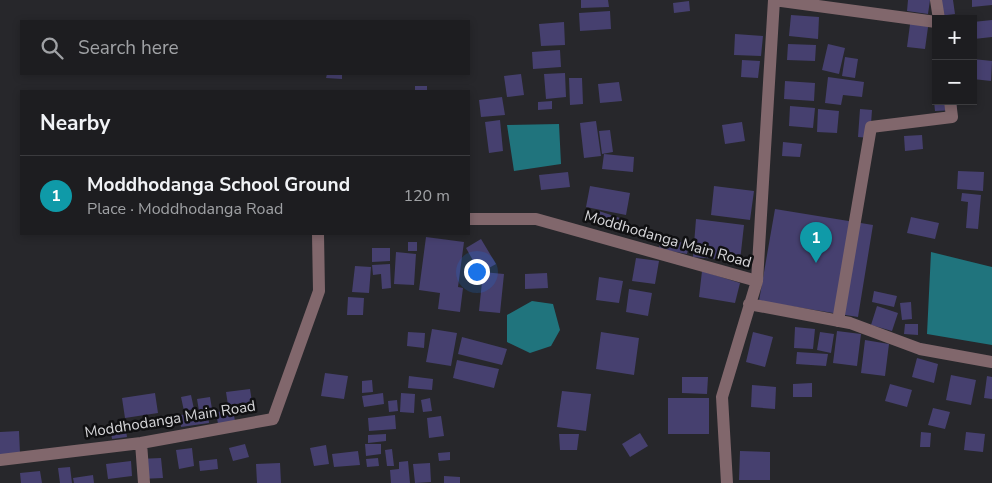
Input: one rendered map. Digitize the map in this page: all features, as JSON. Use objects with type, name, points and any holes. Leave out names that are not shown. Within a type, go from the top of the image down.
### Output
[{"type":"street","points":[[774,0],[932,21]]},
{"type":"street","name":"Moddhodanga Main Road","points":[[470,218],[536,219],[757,281],[774,0]]},
{"type":"street","points":[[936,0],[938,15]]},
{"type":"street","points":[[838,321],[871,127],[952,117],[950,105]]},
{"type":"street","name":"Moddhodanga Main Road","points":[[0,460],[141,443],[273,419],[320,290],[318,235]]},
{"type":"street","points":[[727,483],[722,397],[757,281]]},
{"type":"street","points":[[749,304],[850,323],[920,349],[992,362]]},
{"type":"street","points":[[141,443],[144,483]]},
{"type":"water","points":[[559,124],[561,164],[514,171],[507,125]]},
{"type":"water","points":[[931,252],[992,267],[992,345],[927,334]]},
{"type":"water","points":[[532,301],[553,304],[560,330],[551,346],[530,353],[507,342],[507,315]]},
{"type":"building","points":[[581,0],[608,0],[609,7],[581,8]]},
{"type":"building","points":[[908,0],[930,0],[928,14],[907,11]]},
{"type":"building","points":[[937,0],[953,0],[955,14],[939,15]]},
{"type":"building","points":[[972,0],[992,0],[992,5],[972,7]]},
{"type":"building","points":[[689,1],[690,11],[674,13],[673,3]]},
{"type":"building","points":[[610,11],[611,29],[580,31],[579,13]]},
{"type":"building","points":[[791,15],[819,17],[818,39],[789,36]]},
{"type":"building","points":[[911,17],[929,20],[925,49],[907,47]]},
{"type":"building","points":[[992,20],[992,37],[977,39],[977,22]]},
{"type":"building","points":[[564,22],[565,45],[541,46],[539,24]]},
{"type":"building","points":[[735,34],[763,36],[761,56],[734,55]]},
{"type":"building","points":[[788,44],[816,45],[815,61],[787,60]]},
{"type":"building","points":[[828,44],[845,48],[839,74],[822,70]]},
{"type":"building","points":[[560,50],[561,67],[533,69],[532,52]]},
{"type":"building","points":[[845,57],[858,59],[855,78],[842,76]]},
{"type":"building","points":[[977,59],[992,61],[991,81],[977,79]]},
{"type":"building","points":[[742,60],[760,61],[758,78],[741,77]]},
{"type":"building","points":[[565,73],[566,97],[546,99],[544,74]]},
{"type":"building","points":[[521,74],[524,95],[507,97],[504,76]]},
{"type":"building","points":[[327,75],[342,75],[342,79],[326,78]]},
{"type":"building","points":[[828,77],[864,82],[862,97],[843,95],[841,105],[825,103]]},
{"type":"building","points":[[569,78],[582,78],[583,104],[570,105]]},
{"type":"building","points":[[785,81],[815,83],[814,101],[784,99]]},
{"type":"building","points":[[619,82],[622,101],[600,103],[598,84]]},
{"type":"building","points":[[415,86],[427,86],[427,90],[415,90]]},
{"type":"building","points":[[502,97],[505,115],[481,117],[479,100]]},
{"type":"building","points":[[552,101],[552,109],[538,110],[538,102]]},
{"type":"building","points":[[934,105],[956,105],[957,110],[935,111]]},
{"type":"building","points":[[790,106],[815,108],[813,128],[789,126]]},
{"type":"building","points":[[818,109],[839,111],[837,133],[817,132]]},
{"type":"building","points":[[860,109],[872,110],[870,138],[858,137]]},
{"type":"building","points":[[500,120],[503,151],[489,153],[485,122]]},
{"type":"building","points":[[596,121],[601,156],[584,158],[580,123]]},
{"type":"building","points":[[742,122],[745,141],[725,144],[722,125]]},
{"type":"building","points":[[610,130],[613,152],[602,154],[599,131]]},
{"type":"building","points":[[922,135],[923,149],[905,151],[904,136]]},
{"type":"building","points":[[783,142],[802,144],[800,157],[782,156]]},
{"type":"building","points":[[604,154],[634,157],[633,172],[602,169]]},
{"type":"building","points":[[958,171],[984,172],[983,191],[957,189]]},
{"type":"building","points":[[568,172],[570,187],[541,190],[539,175]]},
{"type":"building","points":[[590,186],[630,193],[626,215],[586,207]]},
{"type":"building","points":[[714,186],[754,191],[750,220],[711,215]]},
{"type":"building","points":[[962,193],[981,195],[978,229],[966,228],[968,202],[961,201]]},
{"type":"building","points":[[775,209],[873,225],[858,317],[759,301]]},
{"type":"building","points":[[599,211],[620,218],[617,229],[596,222]]},
{"type":"building","points":[[911,217],[939,223],[935,239],[907,233]]},
{"type":"building","points":[[696,219],[744,225],[740,261],[693,257]]},
{"type":"building","points":[[426,237],[464,242],[458,287],[463,288],[460,312],[438,309],[440,293],[419,290]]},
{"type":"building","points":[[661,238],[689,244],[687,254],[659,249]]},
{"type":"building","points":[[481,239],[496,264],[480,273],[466,248]]},
{"type":"building","points":[[408,242],[417,242],[417,251],[408,251]]},
{"type":"building","points":[[372,248],[390,248],[390,261],[372,262]]},
{"type":"building","points":[[396,252],[416,254],[414,285],[394,284]]},
{"type":"building","points":[[636,258],[659,261],[655,284],[632,281]]},
{"type":"building","points":[[390,264],[391,288],[382,289],[381,274],[373,275],[372,265]]},
{"type":"building","points":[[355,266],[371,267],[369,293],[352,292]]},
{"type":"building","points":[[702,271],[740,283],[735,303],[699,297]]},
{"type":"building","points":[[483,272],[504,274],[500,313],[479,311]]},
{"type":"building","points":[[547,273],[548,288],[525,289],[525,274]]},
{"type":"building","points":[[599,277],[623,281],[619,303],[596,300]]},
{"type":"building","points":[[629,289],[652,293],[648,316],[626,312]]},
{"type":"building","points":[[874,291],[897,296],[894,307],[872,302]]},
{"type":"building","points":[[348,297],[364,298],[363,315],[347,315]]},
{"type":"building","points":[[911,302],[912,319],[902,320],[900,303]]},
{"type":"building","points":[[877,306],[898,313],[892,331],[871,325]]},
{"type":"building","points":[[905,324],[918,324],[918,335],[904,334]]},
{"type":"building","points":[[795,327],[815,329],[813,349],[794,348]]},
{"type":"building","points":[[432,329],[457,333],[451,366],[426,362]]},
{"type":"building","points":[[837,331],[861,334],[857,366],[833,363]]},
{"type":"building","points":[[408,332],[425,333],[424,348],[407,346]]},
{"type":"building","points":[[601,332],[639,338],[634,375],[596,369]]},
{"type":"building","points":[[753,332],[773,337],[765,367],[746,362]]},
{"type":"building","points":[[820,332],[834,334],[831,353],[817,350]]},
{"type":"building","points":[[462,337],[507,349],[502,365],[458,354]]},
{"type":"building","points":[[865,340],[889,344],[885,376],[861,373]]},
{"type":"building","points":[[797,352],[828,354],[826,366],[796,364]]},
{"type":"building","points":[[917,358],[938,364],[934,383],[912,377]]},
{"type":"building","points":[[457,360],[499,369],[494,388],[453,378]]},
{"type":"building","points":[[325,373],[348,376],[344,399],[321,396]]},
{"type":"building","points":[[951,375],[976,380],[971,405],[946,400]]},
{"type":"building","points":[[409,376],[433,379],[432,390],[408,388]]},
{"type":"building","points":[[987,376],[992,377],[992,399],[984,398]]},
{"type":"building","points":[[682,377],[708,377],[707,394],[682,393]]},
{"type":"building","points":[[372,380],[373,392],[362,393],[362,381]]},
{"type":"building","points":[[812,383],[812,397],[793,397],[793,384]]},
{"type":"building","points":[[890,384],[912,390],[907,407],[885,401]]},
{"type":"building","points":[[752,385],[776,387],[775,409],[751,407]]},
{"type":"building","points":[[250,389],[252,402],[228,405],[226,392]]},
{"type":"building","points":[[562,391],[591,394],[586,431],[557,427]]},
{"type":"building","points":[[155,393],[158,413],[125,418],[122,398]]},
{"type":"building","points":[[383,393],[384,404],[364,407],[362,396]]},
{"type":"building","points":[[401,393],[415,394],[414,413],[400,412]]},
{"type":"building","points":[[191,395],[194,409],[184,411],[181,397]]},
{"type":"building","points":[[210,397],[212,409],[199,411],[197,399]]},
{"type":"building","points":[[430,398],[432,411],[423,412],[421,400]]},
{"type":"building","points":[[668,398],[709,398],[709,434],[668,434]]},
{"type":"building","points":[[397,400],[398,411],[389,412],[388,401]]},
{"type":"building","points":[[933,408],[950,412],[945,429],[928,425]]},
{"type":"building","points":[[233,410],[235,421],[218,424],[216,412]]},
{"type":"building","points":[[208,412],[209,423],[181,427],[180,415]]},
{"type":"building","points":[[395,415],[396,429],[369,431],[368,418]]},
{"type":"building","points":[[441,416],[444,436],[429,438],[427,418]]},
{"type":"building","points":[[125,425],[127,437],[112,439],[110,426]]},
{"type":"building","points":[[19,431],[20,454],[0,456],[0,432]]},
{"type":"building","points":[[921,432],[931,433],[930,447],[920,447]]},
{"type":"building","points":[[966,432],[985,434],[983,452],[964,450]]},
{"type":"building","points":[[640,433],[648,446],[630,457],[622,444]]},
{"type":"building","points":[[386,434],[386,441],[368,443],[368,435]]},
{"type":"building","points":[[559,434],[579,434],[577,450],[560,450]]},
{"type":"building","points":[[245,444],[249,457],[233,461],[229,448]]},
{"type":"building","points":[[365,444],[381,444],[381,454],[366,456]]},
{"type":"building","points":[[326,445],[329,464],[314,466],[310,448]]},
{"type":"building","points":[[192,448],[194,466],[179,469],[176,450]]},
{"type":"building","points":[[392,449],[394,466],[387,466],[385,450]]},
{"type":"building","points":[[358,451],[360,465],[334,467],[332,454]]},
{"type":"building","points":[[740,451],[770,452],[770,480],[739,480]]},
{"type":"building","points":[[450,452],[450,460],[439,461],[438,453]]},
{"type":"building","points":[[161,458],[163,478],[140,479],[138,459]]},
{"type":"building","points":[[378,458],[379,466],[367,467],[366,459]]},
{"type":"building","points":[[217,459],[218,469],[200,471],[199,461]]},
{"type":"building","points":[[131,461],[132,476],[108,479],[106,464]]},
{"type":"building","points":[[408,461],[410,483],[391,483],[390,470],[399,469],[399,462]]},
{"type":"building","points":[[280,463],[281,483],[257,483],[256,464]]},
{"type":"building","points":[[430,463],[431,482],[415,483],[413,464]]},
{"type":"building","points":[[70,467],[72,483],[60,483],[58,468]]},
{"type":"building","points":[[40,471],[42,483],[21,483],[20,473]]},
{"type":"building","points":[[93,475],[94,483],[74,483],[73,478]]},
{"type":"building","points":[[444,476],[460,477],[460,483],[444,483]]},
{"type":"place","name":"Moddhodanga School Ground","points":[[816,263]]}]
